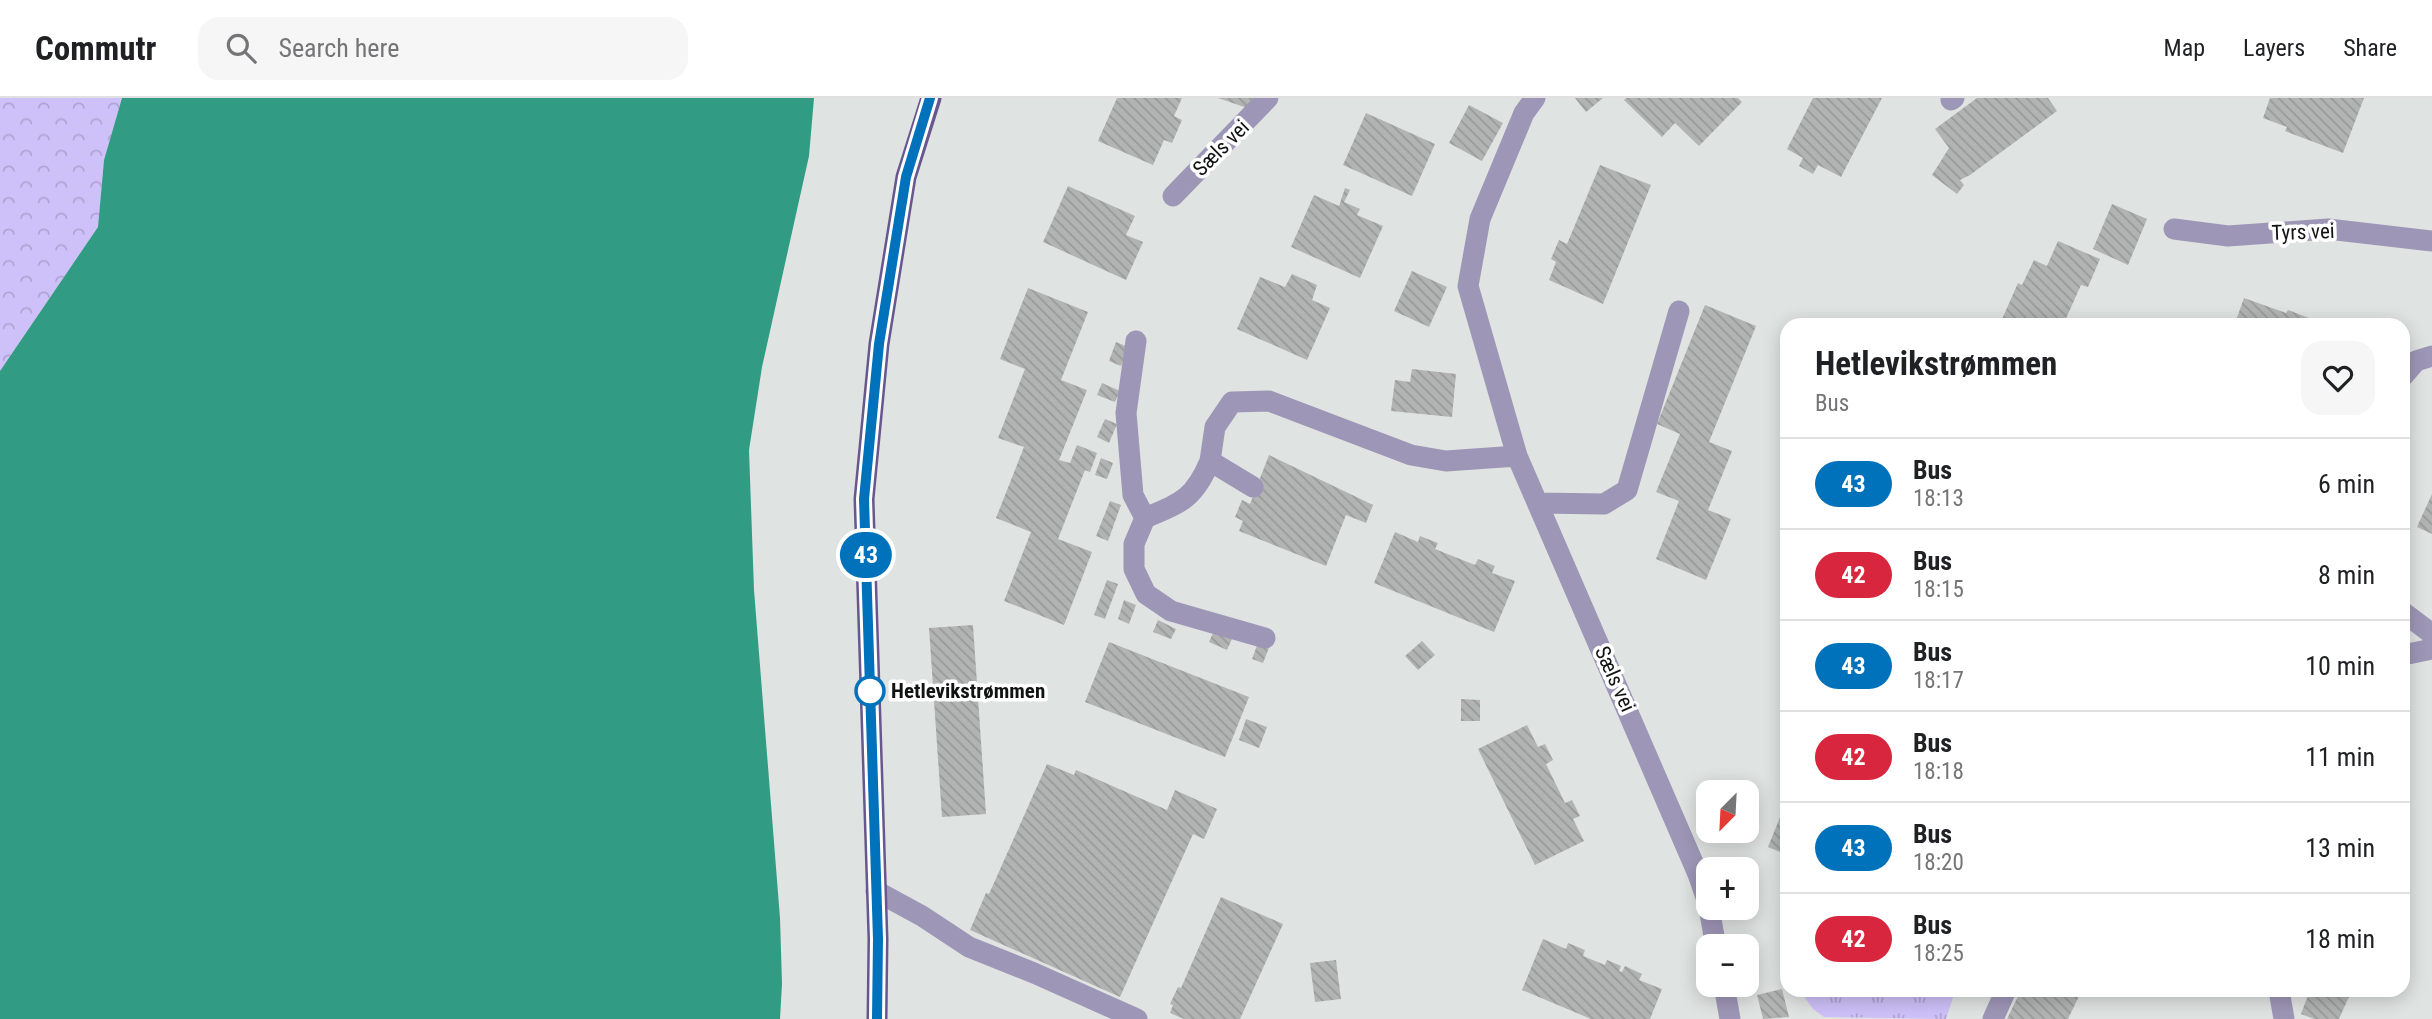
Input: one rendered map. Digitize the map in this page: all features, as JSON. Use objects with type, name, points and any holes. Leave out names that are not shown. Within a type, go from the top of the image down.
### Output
[{"type":"main road","points":[[877,1019],[876,891],[864,499],[879,344],[906,177],[930,98]]},
{"type":"street","name":"Sæls vei","points":[[1173,196],[1268,98]]},
{"type":"street","name":"Sæls vei","points":[[1535,98],[1524,113],[1480,219],[1468,285],[1517,456],[1696,871]]},
{"type":"street","name":"Tyrs vei","points":[[2174,229],[2228,236],[2328,229],[2432,241]]},
{"type":"street","points":[[1538,503],[1604,504],[1628,490],[1679,311]]},
{"type":"street","points":[[1136,341],[1126,413],[1133,495],[1145,518]]},
{"type":"street","points":[[2410,368],[2416,361],[2432,356]]},
{"type":"street","points":[[1265,638],[1171,611],[1146,594],[1134,569],[1134,544],[1145,518],[1180,503],[1200,485],[1210,461],[1215,428],[1232,402],[1269,401],[1411,455],[1446,461],[1517,456]]},
{"type":"street","points":[[1210,461],[1253,487]]},
{"type":"street","points":[[2410,617],[2432,634]]},
{"type":"street","points":[[2410,654],[2432,649]]},
{"type":"street","points":[[876,891],[922,916],[969,947],[1034,972],[1138,1019]]},
{"type":"street","points":[[1726,997],[1730,1019]]},
{"type":"street","points":[[1993,1019],[2003,997]]},
{"type":"street","points":[[2280,997],[2284,1019]]},
{"type":"green space","points":[[0,98],[122,98],[104,160],[98,227],[0,371]]},
{"type":"green space","points":[[1804,997],[1953,997],[1946,1019],[1824,1017],[1813,1009]]},
{"type":"shaded area","points":[[122,98],[814,98],[809,156],[762,367],[749,450],[754,590],[780,918],[780,1019],[0,1019],[0,371],[98,227],[104,160]]},
{"type":"building","points":[[1117,98],[1182,98],[1174,116],[1182,120],[1172,143],[1164,140],[1153,165],[1098,141]]},
{"type":"building","points":[[1218,98],[1254,98],[1250,109]]},
{"type":"building","points":[[1575,98],[1603,98],[1586,112]]},
{"type":"building","points":[[1738,98],[1742,102],[1699,146],[1675,123],[1662,137],[1624,100]]},
{"type":"building","points":[[1813,98],[1882,98],[1841,177],[1818,165],[1813,174],[1799,166],[1803,158],[1787,149]]},
{"type":"building","points":[[1977,98],[2048,98],[2057,111],[1960,180],[1964,185],[1957,194],[1932,175],[1949,148],[1935,129]]},
{"type":"building","points":[[2270,98],[2364,98],[2343,153],[2285,131],[2287,127],[2263,118]]},
{"type":"building","points":[[1469,105],[1503,123],[1482,161],[1449,143]]},
{"type":"building","points":[[1366,113],[1435,144],[1412,196],[1343,165]]},
{"type":"building","points":[[1600,165],[1651,185],[1603,304],[1549,280],[1556,262],[1551,259],[1559,240],[1567,244]]},
{"type":"building","points":[[1068,186],[1135,216],[1126,235],[1143,242],[1126,280],[1043,242]]},
{"type":"building","points":[[1345,188],[1350,190],[1344,202],[1360,209],[1357,215],[1383,226],[1360,278],[1291,247],[1314,195],[1339,206]]},
{"type":"building","points":[[2112,204],[2147,219],[2128,265],[2093,249]]},
{"type":"building","points":[[2058,241],[2100,259],[2088,287],[2081,285],[2066,318],[2003,318],[2018,283],[2022,285],[2034,260],[2047,266]]},
{"type":"building","points":[[1412,271],[1447,287],[1429,327],[1394,311]]},
{"type":"building","points":[[1292,274],[1317,285],[1312,300],[1330,308],[1307,360],[1237,329],[1260,277],[1285,287]]},
{"type":"building","points":[[1028,288],[1088,312],[1061,380],[1087,390],[1059,460],[1070,463],[1077,445],[1097,453],[1090,472],[1085,470],[1058,539],[1092,552],[1064,625],[1004,601],[1031,532],[996,518],[1024,447],[998,438],[1025,369],[1000,359]]},
{"type":"building","points":[[2244,298],[2309,318],[2237,318]]},
{"type":"building","points":[[1705,305],[1756,326],[1709,442],[1732,451],[1708,510],[1731,519],[1706,580],[1656,559],[1679,501],[1656,492],[1680,434],[1657,424]]},
{"type":"building","points":[[1116,342],[1128,347],[1121,366],[1109,361]]},
{"type":"building","points":[[1412,369],[1456,374],[1452,417],[1391,411],[1395,380],[1410,382]]},
{"type":"building","points":[[1102,383],[1120,391],[1115,402],[1097,395]]},
{"type":"building","points":[[1105,419],[1117,424],[1109,443],[1097,437]]},
{"type":"building","points":[[1269,455],[1373,505],[1366,523],[1346,515],[1326,566],[1239,531],[1243,521],[1235,517],[1242,500],[1250,504]]},
{"type":"building","points":[[1101,458],[1113,463],[1107,479],[1095,475]]},
{"type":"building","points":[[2432,494],[2432,534],[2417,527]]},
{"type":"building","points":[[1110,501],[1121,505],[1108,541],[1096,536]]},
{"type":"building","points":[[1395,532],[1418,542],[1420,536],[1438,543],[1435,549],[1475,565],[1478,559],[1495,566],[1492,573],[1515,581],[1494,632],[1374,583]]},
{"type":"building","points":[[1107,580],[1118,584],[1105,619],[1094,615]]},
{"type":"building","points":[[1124,600],[1136,605],[1129,624],[1118,619]]},
{"type":"building","points":[[1158,620],[1176,629],[1171,639],[1153,632]]},
{"type":"building","points":[[973,625],[986,814],[942,817],[929,628]]},
{"type":"building","points":[[1214,631],[1232,639],[1227,650],[1209,642]]},
{"type":"building","points":[[1259,640],[1270,645],[1263,663],[1252,659]]},
{"type":"building","points":[[1422,641],[1435,655],[1418,670],[1405,656]]},
{"type":"building","points":[[1109,642],[1249,697],[1225,757],[1085,702]]},
{"type":"building","points":[[1461,699],[1480,700],[1480,721],[1461,721]]},
{"type":"building","points":[[1246,719],[1267,727],[1259,748],[1239,740]]},
{"type":"building","points":[[1527,725],[1538,747],[1545,744],[1553,760],[1546,764],[1565,803],[1572,800],[1580,816],[1573,819],[1584,841],[1535,865],[1478,749]]},
{"type":"building","points":[[1047,764],[1074,775],[1076,770],[1167,810],[1175,790],[1217,809],[1204,839],[1193,834],[1120,997],[970,930]]},
{"type":"building","points":[[1780,817],[1780,852],[1768,847]]},
{"type":"building","points":[[1221,897],[1283,924],[1240,1019],[1184,1019],[1170,1013],[1173,1005],[1170,1004],[1178,987],[1181,988]]},
{"type":"building","points":[[1543,939],[1566,949],[1568,943],[1585,950],[1583,956],[1605,965],[1607,960],[1621,966],[1619,971],[1622,972],[1625,966],[1642,974],[1639,980],[1662,989],[1650,1019],[1591,1019],[1522,990]]},
{"type":"building","points":[[1336,960],[1341,999],[1315,1002],[1310,963]]},
{"type":"building","points":[[1780,989],[1780,997],[1784,997],[1789,1017],[1763,1019],[1758,997]]},
{"type":"building","points":[[2018,997],[2079,997],[2068,1019],[2007,1019]]},
{"type":"building","points":[[2307,997],[2349,997],[2339,1019],[2314,1019],[2301,1014]]},
{"type":"bus line","name":"43","points":[[877,1019],[878,939],[864,499],[879,344],[906,177],[930,98]]},
{"type":"place","name":"Hetlevikstrømmen","points":[[870,691]]}]
